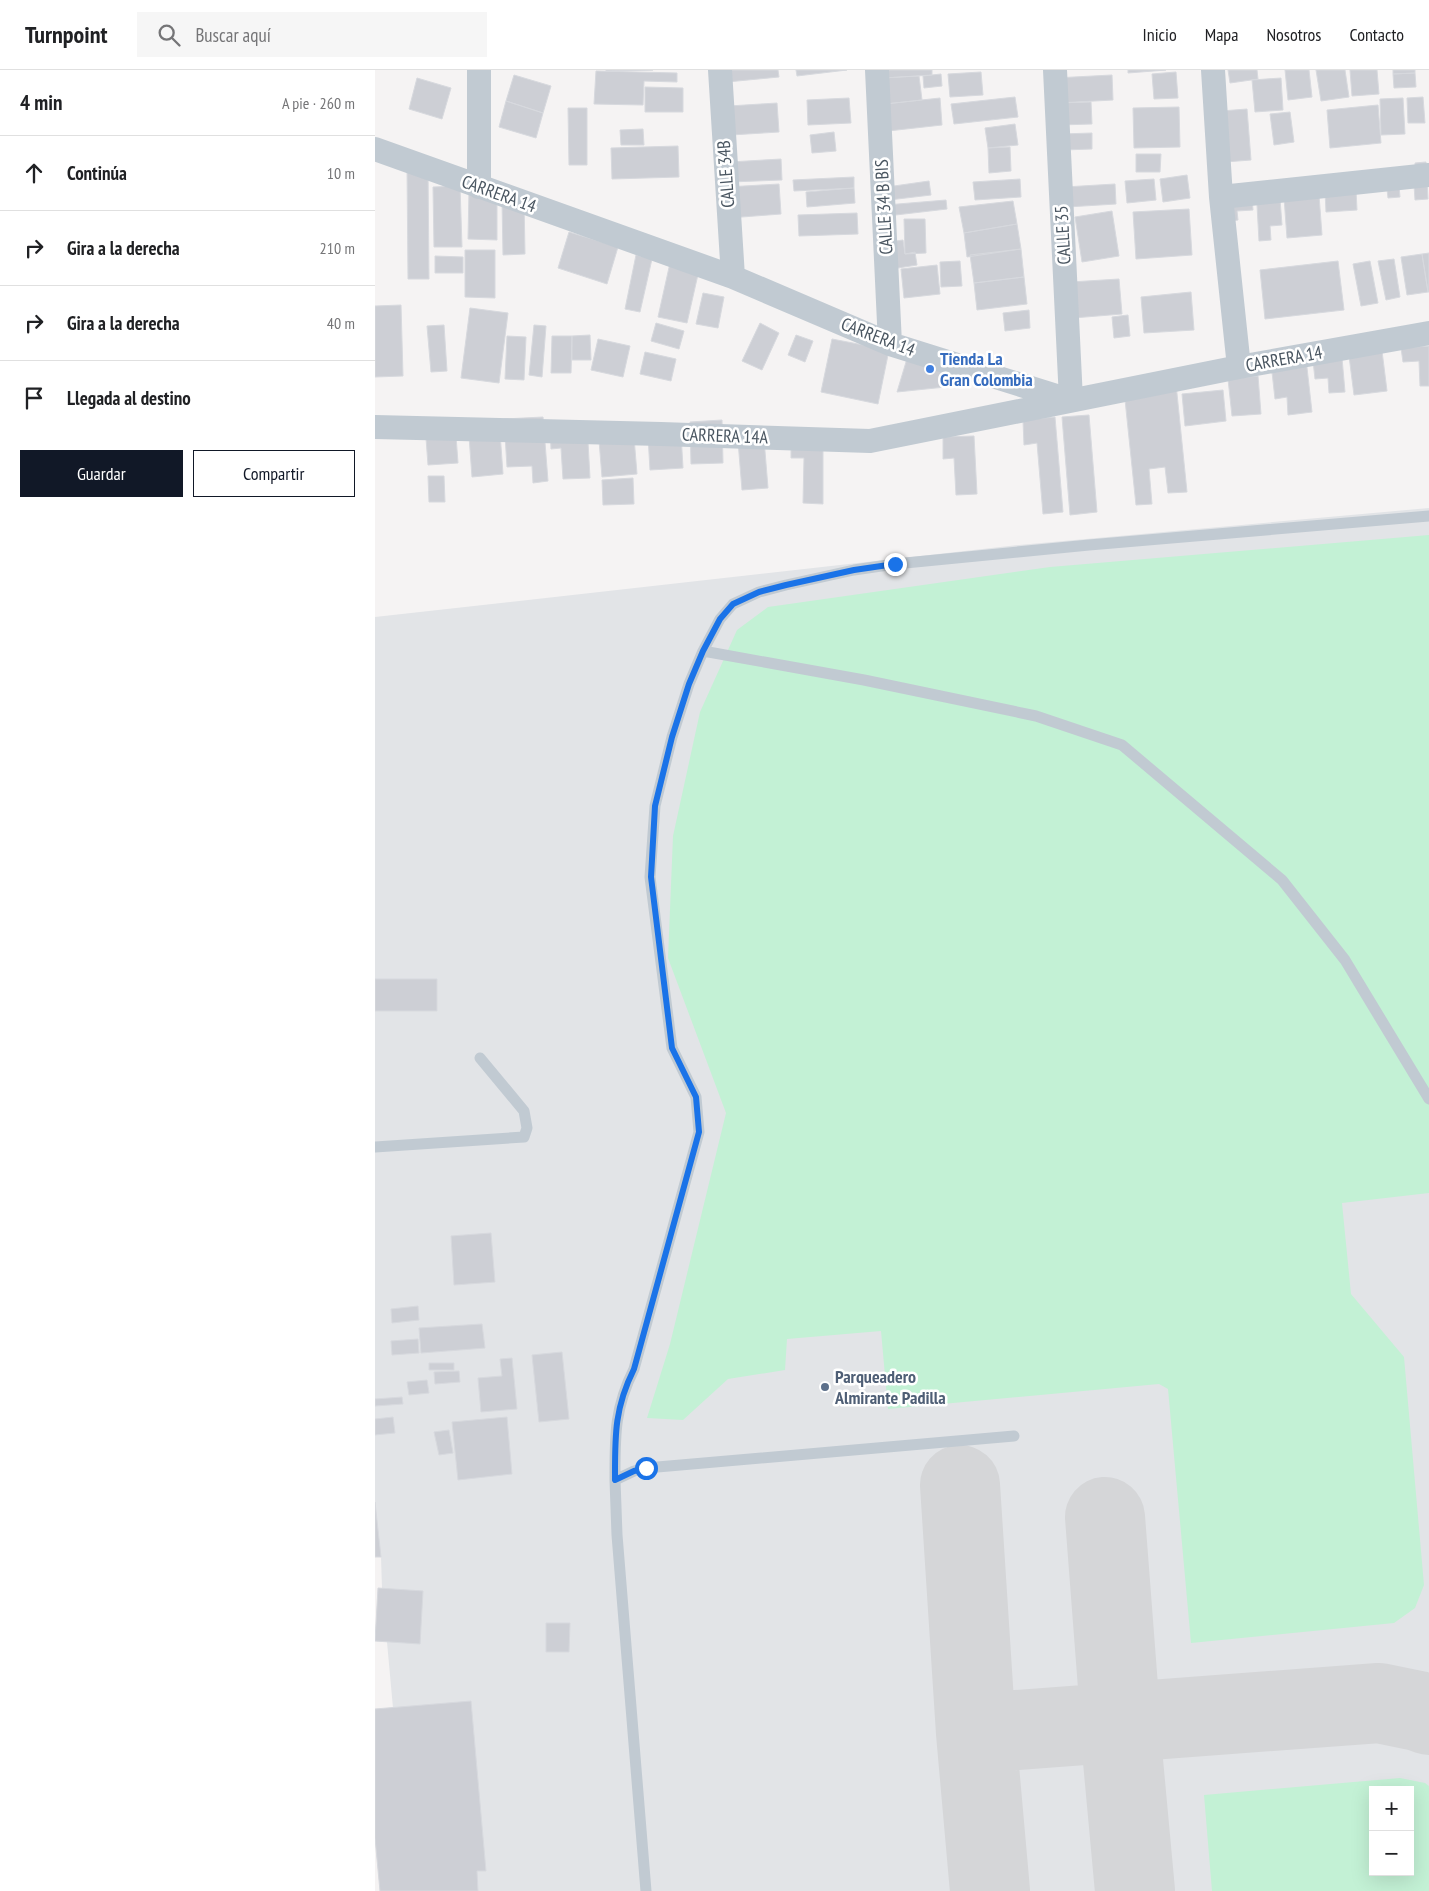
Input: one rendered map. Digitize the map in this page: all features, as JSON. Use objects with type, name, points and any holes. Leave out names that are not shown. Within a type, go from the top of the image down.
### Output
[{"type":"street","points":[[479,70],[479,187]]},
{"type":"street","name":"CALLE 34B","points":[[719,70],[733,277]]},
{"type":"street","name":"CALLE 34 B BIS","points":[[877,70],[890,344]]},
{"type":"street","name":"CALLE 35","points":[[1055,70],[1071,400]]},
{"type":"street","points":[[1213,70],[1221,196],[1239,367]]},
{"type":"street","name":"CARRERA 14","points":[[375,149],[733,277],[890,344],[1071,400],[1239,367],[1429,333]]},
{"type":"street","points":[[1221,196],[1429,176]]},
{"type":"street","name":"CARRERA 14A","points":[[375,427],[661,434],[869,442],[1071,400]]},
{"type":"lane","points":[[645,1891],[616,1520],[615,1430],[624,1388],[634,1369],[699,1132],[696,1097],[672,1048],[651,877],[655,806],[672,737],[686,693],[703,651],[720,619],[733,604],[759,592],[854,570],[895,564],[1429,516]]},
{"type":"lane","points":[[703,651],[864,680],[1036,716],[1122,745],[1282,880],[1345,960],[1429,1099]]},
{"type":"lane","points":[[375,1147],[523,1138],[527,1128],[524,1111],[479,1058]]},
{"type":"lane","points":[[615,1480],[634,1471],[646,1468],[1014,1436]]},
{"type":"shaded area","points":[[1429,508],[1429,1891],[380,1891],[375,1838],[375,1709],[393,1708],[387,1642],[375,1641],[378,1588],[382,1588],[381,1557],[375,1557],[375,617],[1019,545]]},
{"type":"green space","points":[[1429,535],[1429,1193],[1342,1203],[1351,1294],[1404,1357],[1424,1585],[1415,1608],[1394,1623],[1191,1643],[1168,1389],[1159,1384],[888,1409],[881,1331],[787,1339],[785,1370],[728,1379],[683,1420],[647,1418],[670,1344],[726,1113],[668,958],[673,836],[700,712],[737,630],[768,607],[1050,567]]},
{"type":"green space","points":[[1400,1778],[1425,1783],[1429,1786],[1429,1891],[1212,1891],[1204,1795]]},
{"type":"building","points":[[606,70],[653,70],[606,71]]},
{"type":"building","points":[[726,70],[778,70],[779,77],[727,82]]},
{"type":"building","points":[[796,70],[847,70],[797,76]]},
{"type":"building","points":[[882,70],[932,70],[932,75],[883,78]]},
{"type":"building","points":[[1128,70],[1166,70],[1128,73]]},
{"type":"building","points":[[1228,70],[1257,70],[1258,79],[1230,83]]},
{"type":"building","points":[[1285,70],[1309,70],[1312,97],[1288,100]]},
{"type":"building","points":[[1316,70],[1345,70],[1349,97],[1321,101]]},
{"type":"building","points":[[1350,70],[1377,70],[1379,94],[1352,96]]},
{"type":"building","points":[[1393,70],[1415,70],[1415,73],[1393,74]]},
{"type":"building","points":[[596,71],[677,73],[677,82],[644,81],[643,105],[594,104]]},
{"type":"building","points":[[981,72],[983,95],[950,97],[948,74]]},
{"type":"building","points":[[1176,72],[1178,98],[1154,99],[1152,74]]},
{"type":"building","points":[[1415,73],[1416,87],[1394,88],[1393,74]]},
{"type":"building","points":[[941,74],[942,86],[924,88],[923,76]]},
{"type":"building","points":[[514,75],[551,86],[543,113],[506,101]]},
{"type":"building","points":[[1112,75],[1113,100],[1057,103],[1055,78]]},
{"type":"building","points":[[919,76],[922,100],[885,104],[883,78]]},
{"type":"building","points":[[417,78],[451,88],[442,119],[409,109]]},
{"type":"building","points":[[1281,78],[1283,110],[1255,112],[1252,80]]},
{"type":"building","points":[[645,87],[683,88],[683,112],[645,112]]},
{"type":"building","points":[[1015,97],[1018,117],[954,124],[951,104]]},
{"type":"building","points":[[1423,97],[1425,123],[1408,123],[1407,98]]},
{"type":"building","points":[[849,98],[851,123],[808,125],[807,100]]},
{"type":"building","points":[[940,98],[942,125],[888,131],[885,104]]},
{"type":"building","points":[[1403,98],[1405,134],[1381,135],[1380,99]]},
{"type":"building","points":[[506,101],[543,113],[536,138],[499,127]]},
{"type":"building","points":[[1091,102],[1092,124],[1058,125],[1057,103]]},
{"type":"building","points":[[777,103],[779,132],[731,135],[729,106]]},
{"type":"building","points":[[1378,105],[1381,143],[1330,148],[1327,110]]},
{"type":"building","points":[[1179,107],[1180,147],[1134,148],[1133,108]]},
{"type":"building","points":[[568,108],[587,108],[587,165],[569,165]]},
{"type":"building","points":[[1247,109],[1251,160],[1225,162],[1221,111]]},
{"type":"building","points":[[1290,112],[1294,142],[1274,145],[1270,114]]},
{"type":"building","points":[[1015,124],[1018,145],[988,148],[985,128]]},
{"type":"building","points":[[643,129],[644,145],[621,145],[620,130]]},
{"type":"building","points":[[834,132],[836,151],[812,153],[810,135]]},
{"type":"building","points":[[1092,133],[1092,149],[1063,150],[1062,134]]},
{"type":"building","points":[[678,146],[679,177],[612,179],[611,148]]},
{"type":"building","points":[[1010,147],[1011,171],[989,173],[988,148]]},
{"type":"building","points":[[1136,154],[1161,154],[1160,172],[1136,172]]},
{"type":"building","points":[[781,159],[782,180],[731,182],[730,162]]},
{"type":"building","points":[[1426,162],[1428,199],[1415,200],[1414,185],[1399,186],[1400,197],[1388,198],[1385,172],[1415,170],[1415,163]]},
{"type":"building","points":[[407,167],[428,167],[429,279],[408,279]]},
{"type":"building","points":[[1187,175],[1190,198],[1163,202],[1160,179]]},
{"type":"building","points":[[854,177],[854,188],[794,191],[793,180]]},
{"type":"building","points":[[1020,179],[1021,197],[975,200],[973,182]]},
{"type":"building","points":[[1154,179],[1156,200],[1127,203],[1125,181]]},
{"type":"building","points":[[929,181],[931,195],[889,200],[887,187]]},
{"type":"building","points":[[1318,182],[1322,235],[1287,238],[1283,184]]},
{"type":"building","points":[[779,184],[781,214],[729,218],[727,187]]},
{"type":"building","points":[[1115,184],[1116,204],[1067,207],[1065,187]]},
{"type":"building","points":[[460,186],[462,247],[434,247],[433,187]]},
{"type":"building","points":[[1251,186],[1253,210],[1237,211],[1238,220],[1231,221],[1228,188]]},
{"type":"building","points":[[1279,186],[1282,225],[1270,226],[1271,240],[1259,241],[1256,187]]},
{"type":"building","points":[[854,188],[855,203],[807,207],[806,192]]},
{"type":"building","points":[[1356,190],[1357,210],[1326,212],[1325,191]]},
{"type":"building","points":[[469,191],[497,192],[497,240],[468,239]]},
{"type":"building","points":[[502,200],[524,200],[525,254],[503,255]]},
{"type":"building","points":[[946,200],[947,209],[887,216],[886,205]]},
{"type":"building","points":[[1013,201],[1017,224],[964,233],[959,207]]},
{"type":"building","points":[[1189,209],[1192,255],[1136,259],[1133,212]]},
{"type":"building","points":[[1112,211],[1119,256],[1082,262],[1075,217]]},
{"type":"building","points":[[857,213],[858,234],[799,236],[798,215]]},
{"type":"building","points":[[904,219],[925,219],[926,253],[905,254]]},
{"type":"building","points":[[1017,224],[1021,249],[967,257],[964,233]]},
{"type":"building","points":[[569,232],[618,247],[607,284],[558,268]]},
{"type":"building","points":[[903,240],[905,254],[915,252],[917,265],[885,270],[881,243]]},
{"type":"building","points":[[1021,249],[1024,277],[974,283],[970,255]]},
{"type":"building","points":[[465,250],[495,250],[495,298],[465,297]]},
{"type":"building","points":[[1429,253],[1429,292],[1428,292],[1422,254]]},
{"type":"building","points":[[1422,254],[1428,292],[1407,295],[1401,257]]},
{"type":"building","points":[[636,255],[652,259],[640,312],[625,309]]},
{"type":"building","points":[[435,256],[463,257],[463,273],[435,273]]},
{"type":"building","points":[[1394,259],[1400,297],[1386,300],[1378,261]]},
{"type":"building","points":[[960,261],[962,286],[941,287],[940,262]]},
{"type":"building","points":[[1338,261],[1344,310],[1265,319],[1260,270]]},
{"type":"building","points":[[1370,261],[1378,303],[1361,306],[1353,264]]},
{"type":"building","points":[[670,263],[699,270],[687,323],[658,317]]},
{"type":"building","points":[[937,265],[940,294],[904,298],[901,269]]},
{"type":"building","points":[[1024,277],[1027,304],[977,310],[974,283]]},
{"type":"building","points":[[1119,279],[1122,314],[1073,318],[1071,282]]},
{"type":"building","points":[[1191,292],[1194,330],[1144,333],[1141,297]]},
{"type":"building","points":[[703,293],[724,297],[718,328],[696,324]]},
{"type":"building","points":[[401,305],[403,376],[375,377],[375,306]]},
{"type":"building","points":[[470,308],[508,313],[499,383],[461,378]]},
{"type":"building","points":[[1029,310],[1030,328],[1005,331],[1003,313]]},
{"type":"building","points":[[1128,315],[1130,336],[1114,338],[1112,317]]},
{"type":"building","points":[[656,323],[684,331],[679,349],[651,341]]},
{"type":"building","points":[[760,323],[779,333],[762,370],[742,361]]},
{"type":"building","points":[[444,325],[447,371],[431,372],[427,326]]},
{"type":"building","points":[[534,325],[546,326],[542,377],[529,375]]},
{"type":"building","points":[[590,335],[591,360],[572,360],[572,336]]},
{"type":"building","points":[[796,335],[813,341],[805,362],[788,355]]},
{"type":"building","points":[[507,336],[526,337],[524,380],[505,379]]},
{"type":"building","points":[[552,336],[572,336],[571,373],[551,373]]},
{"type":"building","points":[[598,339],[630,346],[623,377],[591,370]]},
{"type":"building","points":[[832,339],[889,350],[878,404],[821,392]]},
{"type":"building","points":[[1429,346],[1429,386],[1420,386],[1419,361],[1403,362],[1401,348]]},
{"type":"building","points":[[1382,351],[1387,391],[1354,395],[1349,356]]},
{"type":"building","points":[[645,352],[676,359],[671,381],[640,374]]},
{"type":"building","points":[[909,352],[959,366],[955,386],[897,392]]},
{"type":"building","points":[[1342,358],[1345,392],[1329,393],[1328,378],[1315,379],[1313,361]]},
{"type":"building","points":[[1306,359],[1312,412],[1288,415],[1287,397],[1275,399],[1271,363]]},
{"type":"building","points":[[1258,376],[1261,414],[1232,416],[1228,379]]},
{"type":"building","points":[[1176,384],[1187,492],[1168,493],[1165,467],[1149,469],[1152,504],[1136,505],[1124,390]]},
{"type":"building","points":[[1223,390],[1226,421],[1185,426],[1182,394]]},
{"type":"building","points":[[1089,415],[1097,512],[1070,515],[1062,417]]},
{"type":"building","points":[[543,417],[548,481],[533,483],[532,466],[507,467],[504,419]]},
{"type":"building","points":[[1055,417],[1063,512],[1043,514],[1037,443],[1024,445],[1023,420]]},
{"type":"building","points":[[499,419],[503,474],[472,477],[468,422]]},
{"type":"building","points":[[722,420],[723,463],[691,464],[690,422]]},
{"type":"building","points":[[587,424],[590,478],[563,479],[561,448],[551,449],[550,425]]},
{"type":"building","points":[[633,425],[637,474],[602,477],[598,428]]},
{"type":"building","points":[[681,434],[683,468],[650,470],[648,436]]},
{"type":"building","points":[[456,436],[458,463],[428,465],[426,438]]},
{"type":"building","points":[[974,436],[977,494],[956,495],[954,458],[943,459],[943,437]]},
{"type":"building","points":[[764,439],[768,488],[742,490],[738,441]]},
{"type":"building","points":[[791,441],[823,441],[823,504],[803,503],[804,458],[791,458]]},
{"type":"building","points":[[428,476],[444,476],[445,502],[429,502]]},
{"type":"building","points":[[633,478],[634,504],[603,505],[602,480]]},
{"type":"building","points":[[375,979],[437,979],[437,1011],[375,1011]]},
{"type":"building","points":[[491,1233],[495,1282],[454,1285],[451,1236]]},
{"type":"building","points":[[418,1306],[419,1320],[392,1323],[391,1309]]},
{"type":"building","points":[[482,1324],[485,1348],[421,1353],[419,1328]]},
{"type":"building","points":[[418,1339],[419,1353],[392,1355],[391,1341]]},
{"type":"building","points":[[562,1352],[569,1419],[539,1422],[532,1355]]},
{"type":"building","points":[[512,1358],[517,1409],[481,1412],[478,1378],[502,1376],[500,1359]]},
{"type":"building","points":[[429,1363],[454,1363],[454,1370],[429,1370]]},
{"type":"building","points":[[459,1371],[460,1382],[435,1384],[434,1372]]},
{"type":"building","points":[[427,1380],[429,1393],[409,1395],[407,1382]]},
{"type":"building","points":[[402,1397],[403,1404],[375,1406],[375,1399]]},
{"type":"building","points":[[393,1417],[395,1433],[375,1435],[375,1419]]},
{"type":"building","points":[[507,1417],[512,1474],[458,1480],[452,1422]]},
{"type":"building","points":[[449,1430],[453,1453],[439,1455],[434,1432]]},
{"type":"building","points":[[375,1502],[381,1557],[375,1557]]},
{"type":"building","points":[[378,1588],[423,1591],[420,1644],[375,1641]]},
{"type":"building","points":[[546,1623],[570,1623],[569,1652],[546,1652]]},
{"type":"building","points":[[471,1701],[486,1871],[477,1871],[478,1891],[380,1891],[375,1838],[375,1709]]},
{"type":"taxiway","points":[[960,1485],[976,1733],[990,1891]]},
{"type":"taxiway","points":[[1105,1517],[1119,1700],[1125,1711],[1141,1720]]},
{"type":"taxiway","points":[[976,1733],[1379,1703],[1429,1715]]},
{"type":"taxiway","points":[[1135,1891],[1122,1750],[1127,1732],[1141,1720]]},
{"type":"place","name":"Tienda La Gran Colombia","points":[[930,369]]},
{"type":"place","name":"Parqueadero Almirante Padilla","points":[[825,1387]]},
{"type":"route","points":[[646,1468],[634,1471],[615,1480],[615,1430],[624,1388],[634,1369],[699,1132],[696,1097],[672,1048],[651,877],[655,806],[672,737],[689,684],[703,651],[720,619],[733,604],[759,592],[786,585],[854,570],[895,564]]}]
